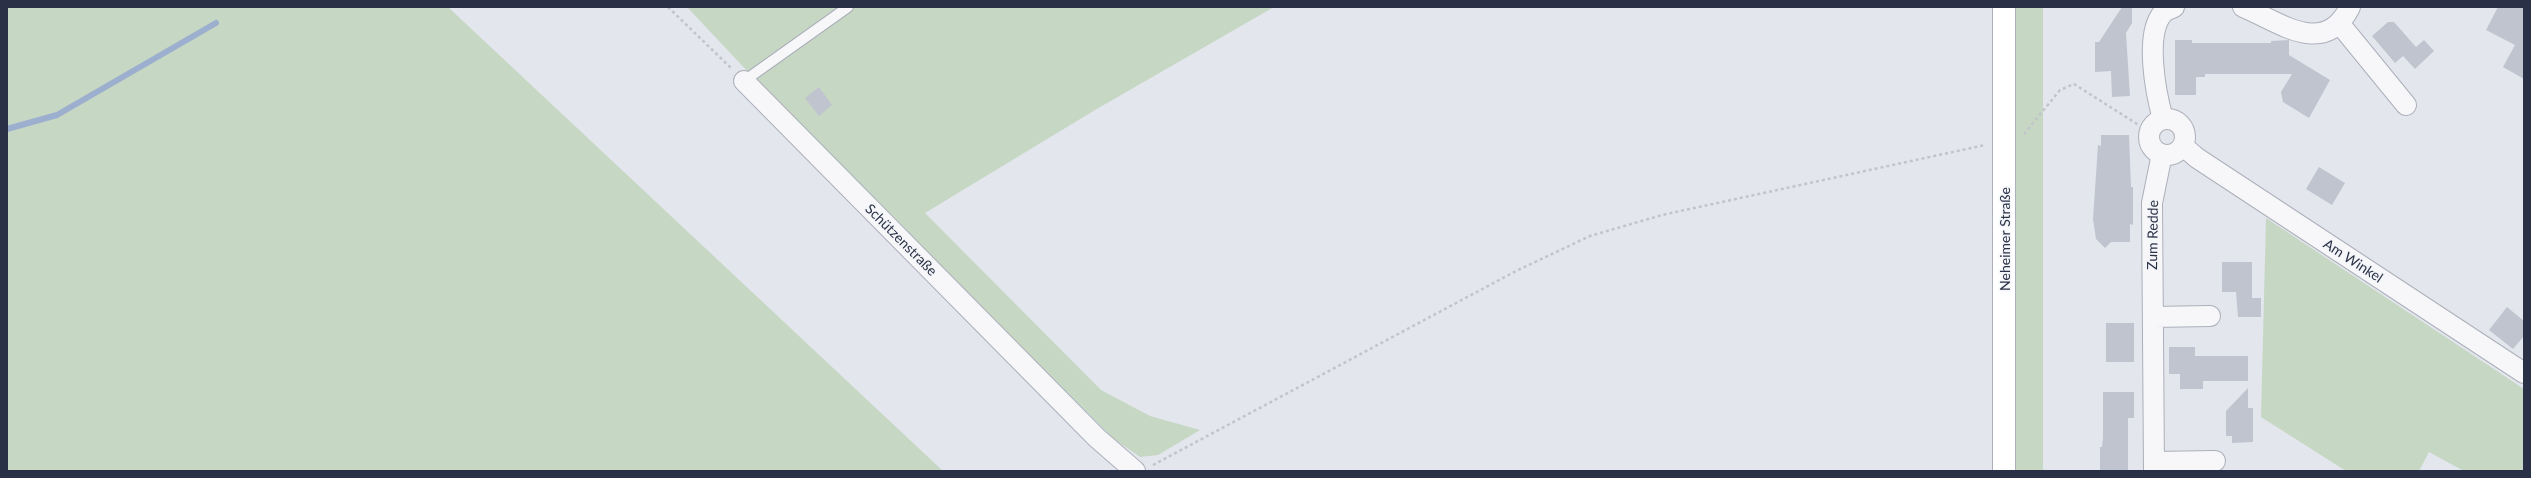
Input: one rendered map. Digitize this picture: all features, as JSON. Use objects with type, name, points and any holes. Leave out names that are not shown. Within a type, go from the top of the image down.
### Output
[{"type":"main road","name":"Neheimer Straße","points":[[2004,7],[2004,471]]},
{"type":"street","points":[[2156,125],[2170,118],[2182,126],[2186,139],[2183,146],[2174,154],[2162,154],[2155,150],[2150,144],[2156,125],[2154,38],[2157,24],[2164,12],[2174,7]]},
{"type":"street","points":[[2243,7],[2291,30],[2302,33],[2329,29],[2345,15],[2406,105]]},
{"type":"street","name":"Schützenstraße","points":[[744,81],[1097,438],[1142,469]]},
{"type":"street","name":"Am Winkel","points":[[2183,146],[2197,158],[2524,373]]},
{"type":"street","name":"Zum Redde","points":[[2162,154],[2152,203],[2154,466],[2215,461]]},
{"type":"street","points":[[2153,317],[2210,316]]},
{"type":"lane","points":[[744,81],[848,7]]},
{"type":"path","points":[[668,7],[744,81]]},
{"type":"path","points":[[1142,469],[1516,271],[1590,236],[1662,215],[2005,141],[2026,133],[2060,90],[2074,84],[2156,125]]},
{"type":"green space","points":[[7,7],[448,7],[943,471],[7,471]]},
{"type":"green space","points":[[687,7],[1274,7],[1095,110],[925,213],[1101,390],[1150,416],[1200,430],[1158,455],[1140,457],[1114,439],[917,243],[904,227],[750,74]]},
{"type":"green space","points":[[2013,7],[2043,7],[2043,471],[2014,471]]},
{"type":"green space","points":[[2266,218],[2524,389],[2523,471],[2464,471],[2429,452],[2419,471],[2346,471],[2261,417]]},
{"type":"building","points":[[2122,7],[2132,7],[2132,23],[2126,33],[2130,96],[2112,97],[2111,71],[2095,72],[2095,42],[2099,42]]},
{"type":"building","points":[[2498,7],[2524,7],[2524,79],[2503,67],[2515,45],[2486,30]]},
{"type":"building","points":[[2388,22],[2394,22],[2416,47],[2424,40],[2434,51],[2415,69],[2403,56],[2395,63],[2372,36]]},
{"type":"building","points":[[2175,40],[2192,40],[2192,43],[2271,43],[2271,41],[2289,40],[2289,55],[2330,80],[2309,118],[2283,102],[2281,92],[2292,74],[2205,74],[2205,77],[2196,77],[2196,95],[2175,95]]},
{"type":"building","points":[[819,87],[832,105],[819,116],[805,98]]},
{"type":"building","points":[[2101,135],[2129,135],[2131,187],[2133,187],[2133,225],[2130,224],[2130,242],[2111,242],[2105,248],[2096,239],[2093,219],[2098,145],[2101,146]]},
{"type":"building","points":[[2319,167],[2345,183],[2332,205],[2306,189]]},
{"type":"building","points":[[2222,262],[2252,262],[2252,298],[2261,298],[2261,317],[2238,317],[2236,292],[2222,292]]},
{"type":"building","points":[[2507,307],[2524,321],[2524,336],[2513,349],[2489,330]]},
{"type":"building","points":[[2106,323],[2134,323],[2134,362],[2106,362]]},
{"type":"building","points":[[2169,347],[2195,347],[2195,356],[2248,356],[2248,381],[2203,381],[2203,389],[2180,389],[2180,374],[2169,374]]},
{"type":"building","points":[[2248,388],[2248,408],[2253,408],[2253,442],[2232,443],[2232,436],[2226,436],[2226,411]]},
{"type":"building","points":[[2103,392],[2134,392],[2134,418],[2128,418],[2128,471],[2100,471],[2100,447],[2102,447],[2103,438]]},
{"type":"waterway","points":[[7,129],[57,115],[216,23]]}]
